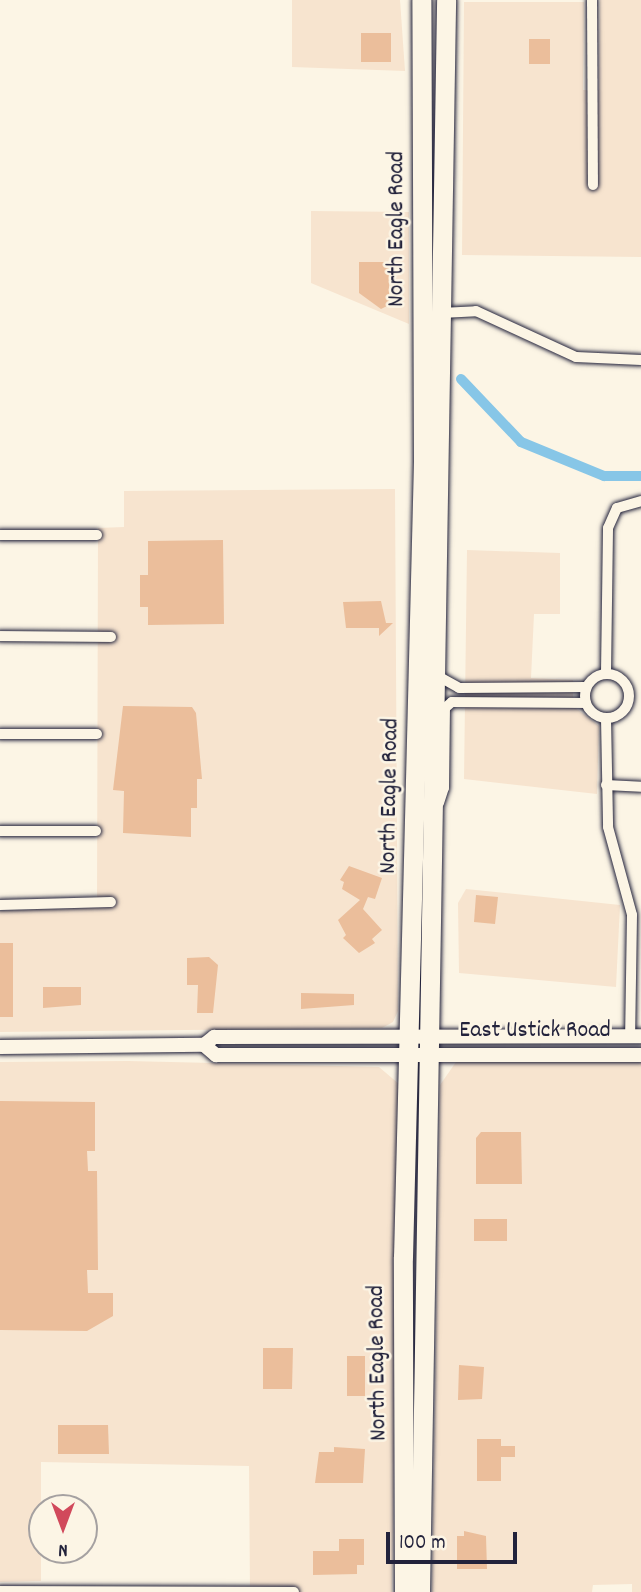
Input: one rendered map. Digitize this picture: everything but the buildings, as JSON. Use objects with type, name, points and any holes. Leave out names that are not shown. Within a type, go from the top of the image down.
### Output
[{"type":"highway","name":"North Eagle Road","points":[[404,1592],[409,1045],[423,461],[421,0]]},
{"type":"highway","name":"North Eagle Road","points":[[420,1592],[429,1045],[437,808],[436,675],[446,0]]},
{"type":"highway","points":[[423,461],[431,471],[429,580],[439,592]]},
{"type":"highway","points":[[421,605],[430,609],[430,670],[436,675]]},
{"type":"highway","points":[[405,1455],[410,1482],[410,1581],[420,1592]]},
{"type":"main road","name":"East Ustick Road","points":[[429,1045],[635,1036]]},
{"type":"main road","points":[[0,1047],[204,1045],[214,1037],[429,1045]]},
{"type":"main road","name":"East Ustick Road","points":[[429,1045],[641,1055]]},
{"type":"street","points":[[592,0],[593,185]]},
{"type":"street","points":[[441,313],[476,311],[576,357],[641,360]]},
{"type":"street","points":[[606,673],[612,514],[641,501]]},
{"type":"street","points":[[0,535],[97,535]]},
{"type":"street","points":[[0,636],[111,636]]},
{"type":"street","points":[[436,675],[459,688],[586,687],[606,673]]},
{"type":"street","points":[[606,673],[625,682],[629,697],[624,711],[606,718]]},
{"type":"street","points":[[585,703],[586,687]]},
{"type":"street","points":[[437,808],[444,788],[445,708],[452,702],[585,703],[606,718]]},
{"type":"street","points":[[606,718],[608,827],[632,915],[635,1036]]},
{"type":"street","points":[[0,734],[97,734]]},
{"type":"street","points":[[606,785],[641,787]]},
{"type":"street","points":[[0,831],[96,831]]},
{"type":"street","points":[[0,905],[111,902]]},
{"type":"street","points":[[0,1591],[295,1592]]},
{"type":"shaded area","points":[[292,0],[400,0],[405,71],[292,67]]},
{"type":"shaded area","points":[[600,0],[641,0],[641,257],[462,255],[464,2],[584,2],[583,90],[599,90]]},
{"type":"shaded area","points":[[311,211],[409,212],[409,324],[311,283]]},
{"type":"shaded area","points":[[395,489],[398,1011],[393,1022],[382,1028],[0,1032],[0,911],[97,906],[98,528],[124,527],[124,491]]},
{"type":"shaded area","points":[[467,550],[560,553],[560,614],[534,614],[531,678],[573,680],[573,706],[599,726],[597,794],[464,779]]},
{"type":"shaded area","points":[[466,889],[620,905],[616,987],[459,973],[458,903]]},
{"type":"shaded area","points":[[641,1060],[641,1592],[632,1592],[632,1584],[593,1585],[592,1592],[432,1592],[440,1085],[456,1062]]},
{"type":"shaded area","points":[[128,1061],[379,1067],[399,1084],[392,1592],[250,1592],[249,1466],[41,1462],[41,1494],[28,1494],[28,1564],[41,1564],[41,1581],[0,1582],[0,1062]]},
{"type":"waterway","points":[[461,379],[521,442],[604,476],[641,476]]}]
